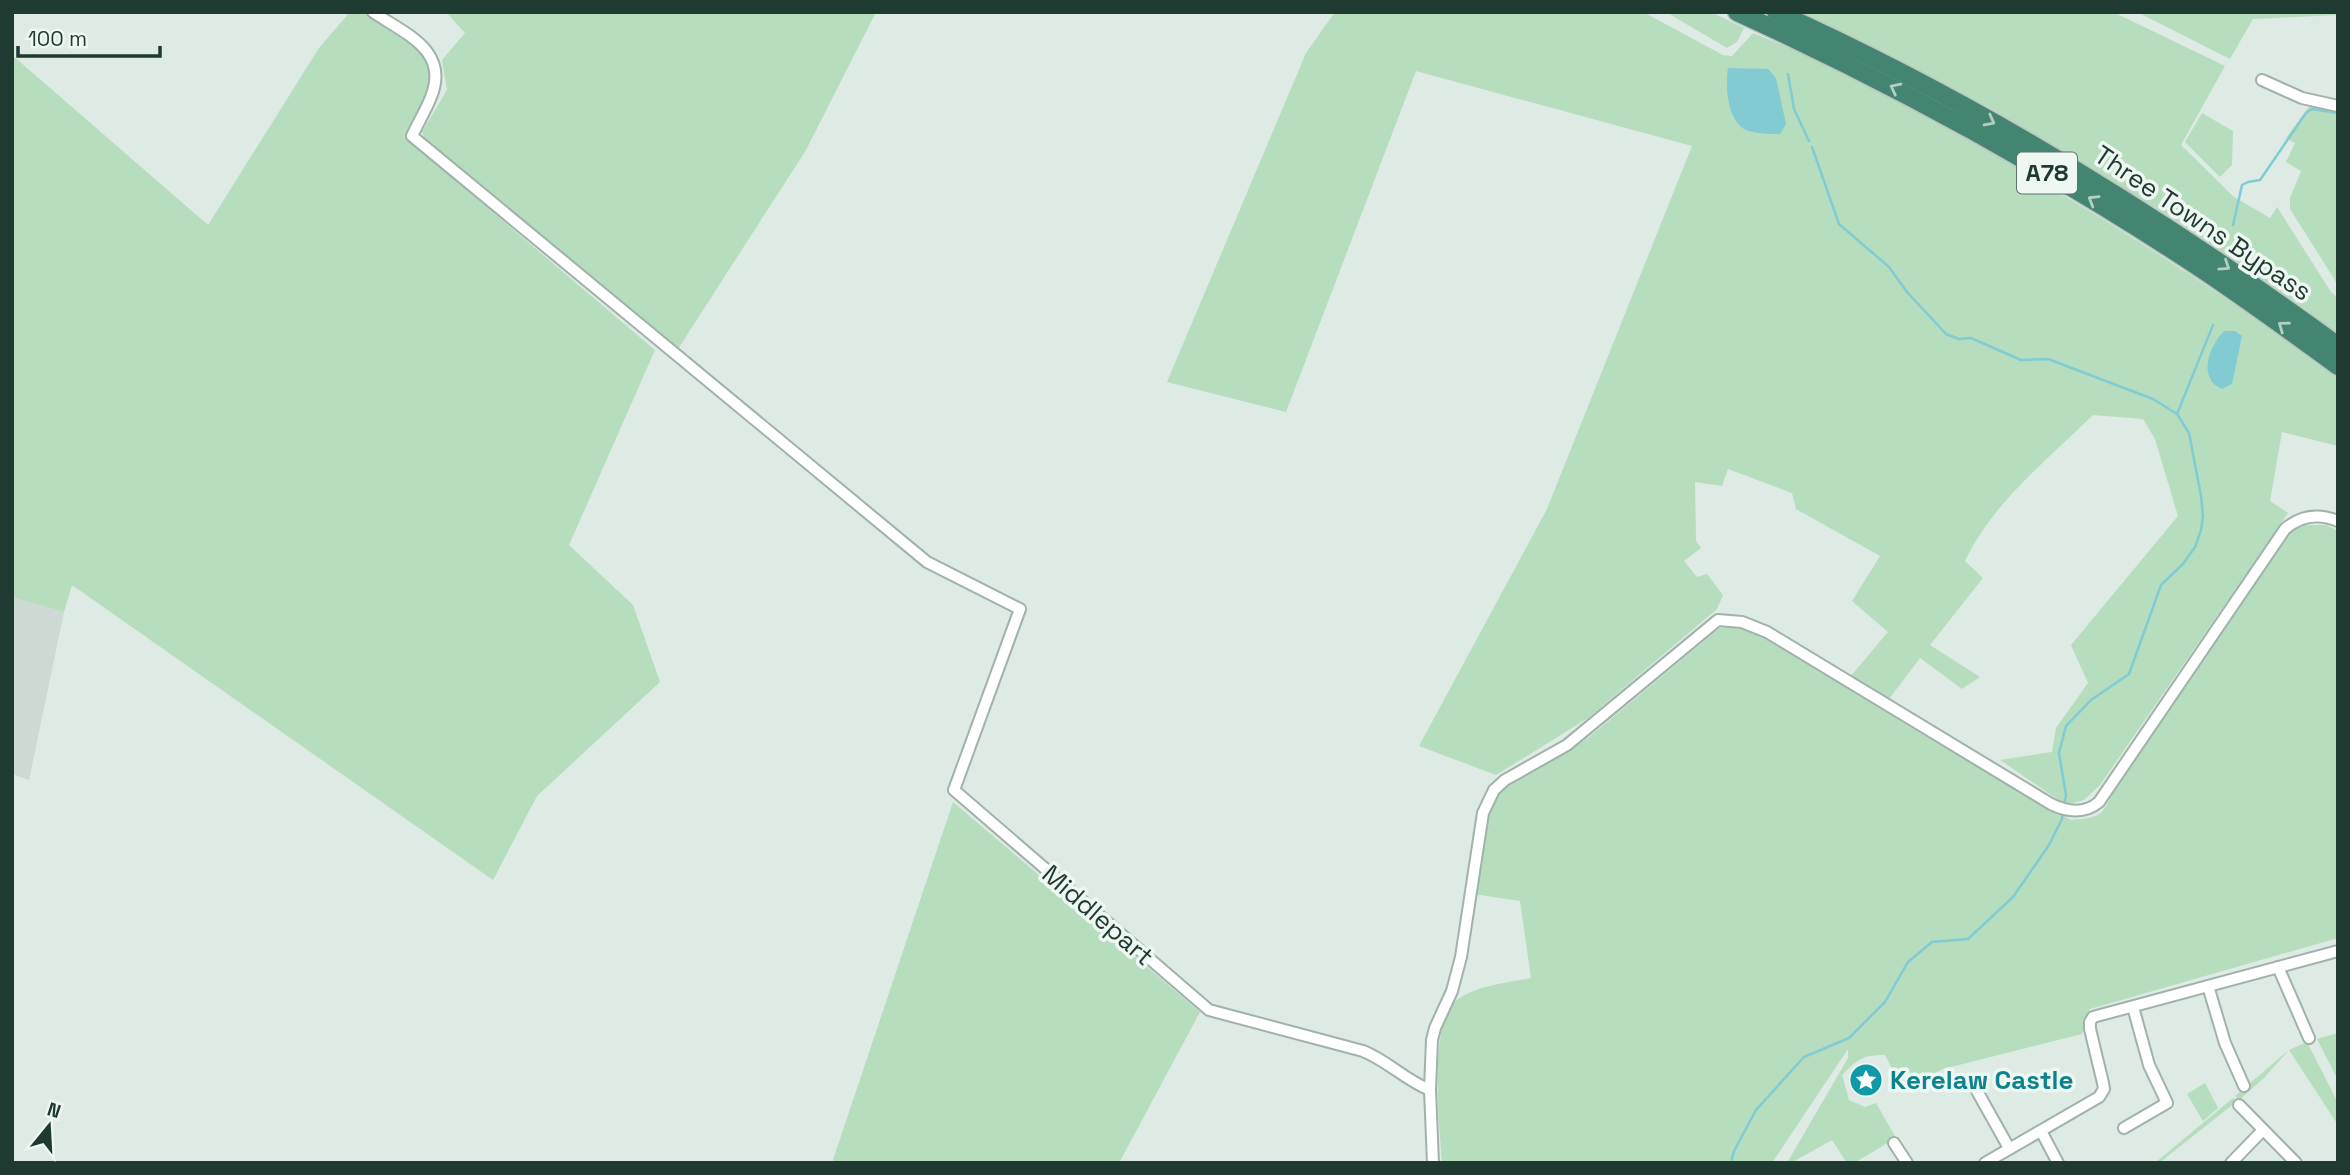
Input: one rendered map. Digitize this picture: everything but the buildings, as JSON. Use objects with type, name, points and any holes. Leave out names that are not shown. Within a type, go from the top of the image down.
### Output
[{"type":"highway","name":"Three Towns Bypass","points":[[1737,12],[1903,92],[2025,160],[2192,262],[2338,366]]},
{"type":"highway","name":"Three Towns Bypass","points":[[1776,12],[1910,78],[2035,145],[2198,247],[2338,346]]},
{"type":"street","name":"Middlepart","points":[[373,12],[421,45],[435,64],[434,88],[412,136],[927,562],[1020,609],[954,790],[1209,1010],[1363,1051],[1379,1057],[1411,1083],[1430,1090]]},
{"type":"street","points":[[2262,80],[2297,96],[2338,106]]},
{"type":"street","points":[[1433,1163],[1430,1090],[1435,1028],[1461,957],[1483,813],[1494,790],[1505,780],[1567,745],[1718,620],[1742,622],[1767,632],[2058,807],[2083,811],[2093,808],[2099,802],[2285,529],[2298,520],[2314,515],[2337,517]]},
{"type":"street","points":[[1985,1163],[2102,1094],[2103,1083],[2090,1029],[2093,1017],[2338,951]]},
{"type":"street","points":[[2278,967],[2309,1038]]},
{"type":"street","points":[[2208,986],[2225,1043],[2244,1086]]},
{"type":"street","points":[[2124,1128],[2167,1103],[2149,1065],[2133,1007]]},
{"type":"street","points":[[1977,1091],[2009,1148]]},
{"type":"street","points":[[2239,1105],[2296,1163]]},
{"type":"street","points":[[2231,1163],[2263,1130]]},
{"type":"street","points":[[2041,1131],[2057,1163]]},
{"type":"street","points":[[1894,1143],[1907,1163]]},
{"type":"shaded area","points":[[12,597],[64,612],[29,780],[12,774]]},
{"type":"green space","points":[[350,12],[367,12],[419,48],[426,58],[432,77],[427,96],[404,137],[655,350],[569,545],[633,605],[660,682],[537,796],[493,880],[72,585],[64,612],[12,597],[12,55],[208,225],[319,48]]},
{"type":"green space","points":[[446,12],[876,12],[806,150],[678,349],[426,141],[422,132],[447,90],[442,60],[465,33]]},
{"type":"green space","points":[[1335,12],[1643,12],[1723,55],[1732,56],[1753,33],[1804,54],[1880,90],[1967,137],[2166,259],[2304,353],[2338,378],[2338,446],[2282,432],[2270,501],[2288,513],[2100,785],[2084,800],[2066,805],[2000,760],[2052,752],[2056,728],[2088,683],[2071,645],[2178,516],[2155,439],[2143,419],[2093,415],[2022,483],[1990,520],[1965,561],[1983,578],[1930,645],[1980,677],[1962,689],[1920,658],[1889,699],[1850,677],[1888,632],[1852,601],[1880,556],[1796,509],[1792,493],[1728,469],[1722,486],[1695,482],[1696,541],[1701,548],[1684,561],[1697,577],[1707,574],[1723,595],[1717,609],[1588,718],[1496,775],[1419,746],[1547,509],[1692,146],[1416,71],[1286,412],[1167,382],[1306,53]]},
{"type":"green space","points":[[1666,12],[1711,12],[1744,28],[1737,42],[1727,48]]},
{"type":"green space","points":[[1796,12],[2113,12],[2225,66],[2181,145],[2234,197],[2270,218],[2277,207],[2331,292],[2338,298],[2338,335],[2297,303],[2186,227],[2096,171],[1988,107]]},
{"type":"green space","points":[[2137,12],[2338,12],[2338,15],[2253,19],[2230,59]]},
{"type":"green space","points":[[2310,105],[2338,111],[2338,285],[2290,209],[2290,198],[2301,171],[2286,162],[2295,143],[2286,138]]},
{"type":"green space","points":[[2202,113],[2233,131],[2232,165],[2220,177],[2185,142]]},
{"type":"green space","points":[[2304,525],[2327,525],[2338,531],[2338,938],[2090,1009],[2082,1034],[1943,1069],[1893,1093],[1888,1083],[1897,1078],[1885,1055],[1861,1059],[1842,1075],[1849,1100],[1865,1107],[1876,1103],[1896,1138],[1854,1163],[1847,1163],[1832,1140],[1787,1163],[1848,1058],[1848,1049],[1772,1163],[1442,1163],[1438,1076],[1442,1029],[1448,1011],[1466,994],[1493,985],[1531,978],[1520,901],[1474,894],[1484,826],[1501,789],[1588,738],[1720,628],[1741,627],[1766,637],[1910,727],[2071,820],[2090,818],[2105,808],[2116,785],[2271,556],[2293,530]]},
{"type":"green space","points":[[953,802],[1200,1012],[1119,1163],[834,1163]]},
{"type":"green space","points":[[2338,1033],[2338,1080],[2317,1039]]},
{"type":"green space","points":[[2307,1042],[2338,1103],[2338,1125],[2289,1050]]},
{"type":"green space","points":[[2289,1050],[2264,1078],[2239,1100],[2235,1096]]},
{"type":"green space","points":[[2205,1083],[2218,1108],[2203,1121],[2187,1094]]},
{"type":"green space","points":[[2233,1098],[2236,1102],[2159,1163],[2155,1163]]},
{"type":"water","points":[[1728,68],[1768,69],[1776,78],[1786,124],[1780,134],[1754,132],[1740,126],[1729,102]]},
{"type":"water","points":[[2224,331],[2235,331],[2242,336],[2232,384],[2222,389],[2210,378],[2208,362],[2214,345]]},
{"type":"waterway","points":[[1788,74],[1794,109],[1809,141]]},
{"type":"waterway","points":[[2233,225],[2242,185],[2260,180],[2306,113],[2312,109],[2338,113]]},
{"type":"waterway","points":[[1812,147],[1839,224],[1889,267],[1907,292],[1946,334],[1959,339],[1971,338],[2021,360],[2048,359],[2153,399],[2177,414],[2189,433],[2201,496],[2201,530],[2195,547],[2183,564],[2161,585],[2129,674],[2091,700],[2066,726],[2059,753],[2066,795],[2064,805]]},
{"type":"waterway","points":[[2177,414],[2213,325]]},
{"type":"waterway","points":[[1731,1163],[1734,1151],[1756,1110],[1804,1057],[1849,1038],[1885,1002],[1908,962],[1932,942],[1968,939],[2013,897],[2049,845],[2063,812]]},
{"type":"place","name":"Kerelaw Castle","points":[[1866,1080]]}]
